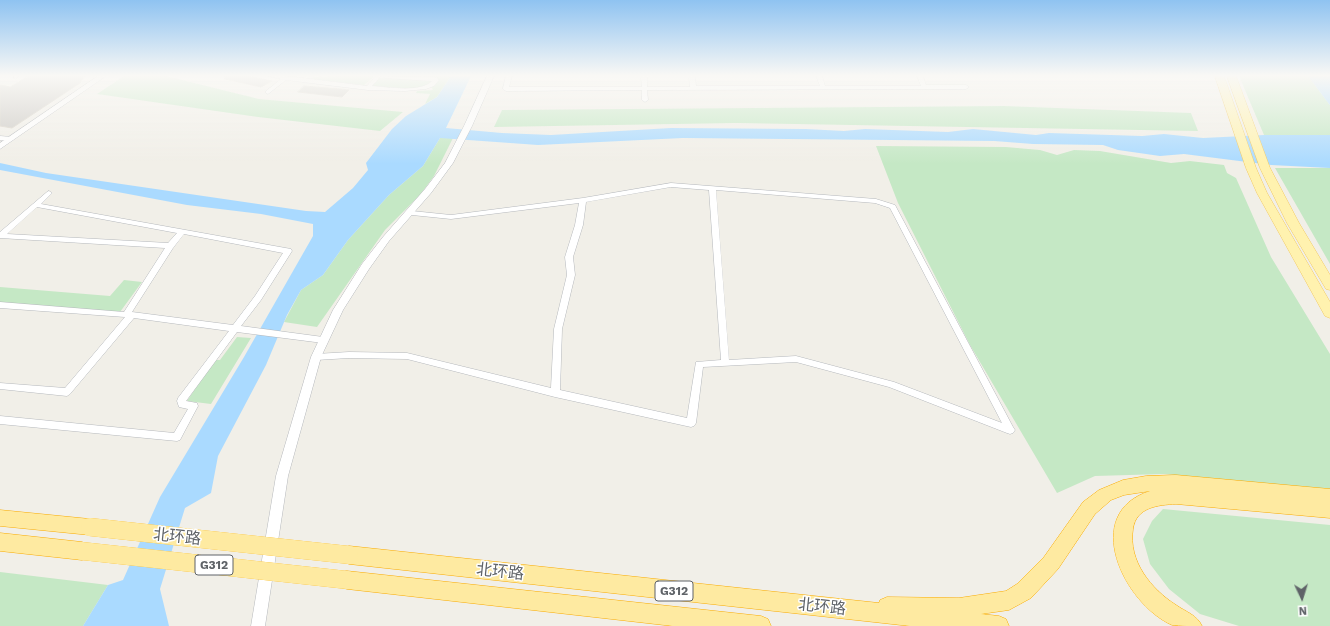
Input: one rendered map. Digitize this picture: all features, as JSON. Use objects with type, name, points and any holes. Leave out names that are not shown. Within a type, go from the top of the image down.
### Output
[{"type":"highway","points":[[843,609],[909,606],[959,608],[1009,600],[1024,590],[1051,563],[1089,508],[1105,495],[1123,488],[1146,484],[1176,483],[1330,497]]},
{"type":"highway","points":[[1185,622],[1157,604],[1140,585],[1130,568],[1124,551],[1123,530],[1126,519],[1138,505],[1153,498],[1176,496],[1330,510]]},
{"type":"highway","name":"北环路","points":[[0,518],[999,626]]},
{"type":"highway","name":"北环路","points":[[0,542],[760,626]]},
{"type":"main road","points":[[1230,105],[1251,168],[1278,223],[1330,313]]},
{"type":"main road","points":[[1242,105],[1265,168],[1290,217],[1330,286]]},
{"type":"main road","points":[[1233,115],[1239,114],[1247,119]]},
{"type":"street","points":[[0,147],[61,105]]},
{"type":"street","points":[[258,626],[282,476],[316,357],[323,340],[349,290],[386,239],[412,212],[442,173],[478,105]]},
{"type":"street","points":[[0,138],[12,139]]},
{"type":"street","points":[[316,357],[349,355],[407,356],[555,393],[692,423],[699,364],[796,359],[891,384],[1010,430],[893,207],[876,201],[671,185],[583,200],[451,218],[412,212]]},
{"type":"street","points":[[712,188],[725,363]]},
{"type":"street","points":[[0,236],[49,193]]},
{"type":"street","points":[[555,393],[558,329],[571,275],[569,257],[579,225],[583,200]]},
{"type":"street","points":[[0,420],[177,437],[194,406],[182,404],[181,401],[234,328],[258,298],[288,251],[182,232],[106,216],[36,205]]},
{"type":"street","points":[[0,386],[67,392],[129,314],[170,246],[182,232]]},
{"type":"street","points":[[0,236],[170,246]]},
{"type":"street","points":[[0,305],[129,314],[323,340]]},
{"type":"green space","points":[[175,105],[328,105],[403,112],[380,131],[258,117]]},
{"type":"green space","points":[[1251,105],[1330,105],[1330,135],[1264,135]]},
{"type":"green space","points":[[1004,106],[1191,113],[1198,131],[736,123],[494,127],[502,110]]},
{"type":"green space","points":[[440,138],[453,138],[434,176],[420,195],[385,230],[317,327],[284,322],[301,290],[323,275],[348,240],[389,195],[423,166]]},
{"type":"green space","points":[[876,146],[1006,147],[1040,150],[1057,155],[1074,150],[1100,151],[1171,163],[1190,161],[1224,165],[1227,173],[1236,178],[1271,257],[1330,354],[1330,489],[1164,474],[1095,476],[1057,493],[970,345],[898,203]]},
{"type":"green space","points":[[1275,168],[1330,168],[1330,264]]},
{"type":"green space","points":[[124,280],[142,282],[120,312],[0,303],[0,287],[110,296]]},
{"type":"green space","points":[[237,337],[251,338],[211,404],[187,401],[214,360],[220,360]]},
{"type":"green space","points":[[1163,509],[1330,525],[1330,626],[1239,626],[1200,614],[1169,589],[1150,564],[1143,539],[1152,521]]},
{"type":"green space","points":[[0,572],[108,585],[83,626],[0,626]]},
{"type":"water","points":[[424,105],[457,105],[446,128],[502,133],[551,135],[671,128],[806,129],[844,131],[865,129],[948,132],[973,129],[1036,135],[1049,133],[1142,136],[1164,134],[1203,138],[1264,135],[1330,135],[1330,168],[1271,165],[1184,154],[1160,156],[1118,150],[1103,145],[1033,144],[994,141],[683,138],[538,145],[440,138],[423,166],[389,195],[348,240],[323,275],[301,290],[287,315],[266,365],[218,456],[211,493],[185,508],[160,589],[169,626],[83,626],[108,585],[123,580],[160,497],[244,357],[313,236],[313,224],[261,214],[187,205],[0,170],[0,163],[46,173],[306,211],[325,212],[353,188],[368,170],[366,163],[392,129],[406,116]]},
{"type":"building","points":[[0,105],[46,105],[12,128],[0,126]]}]
